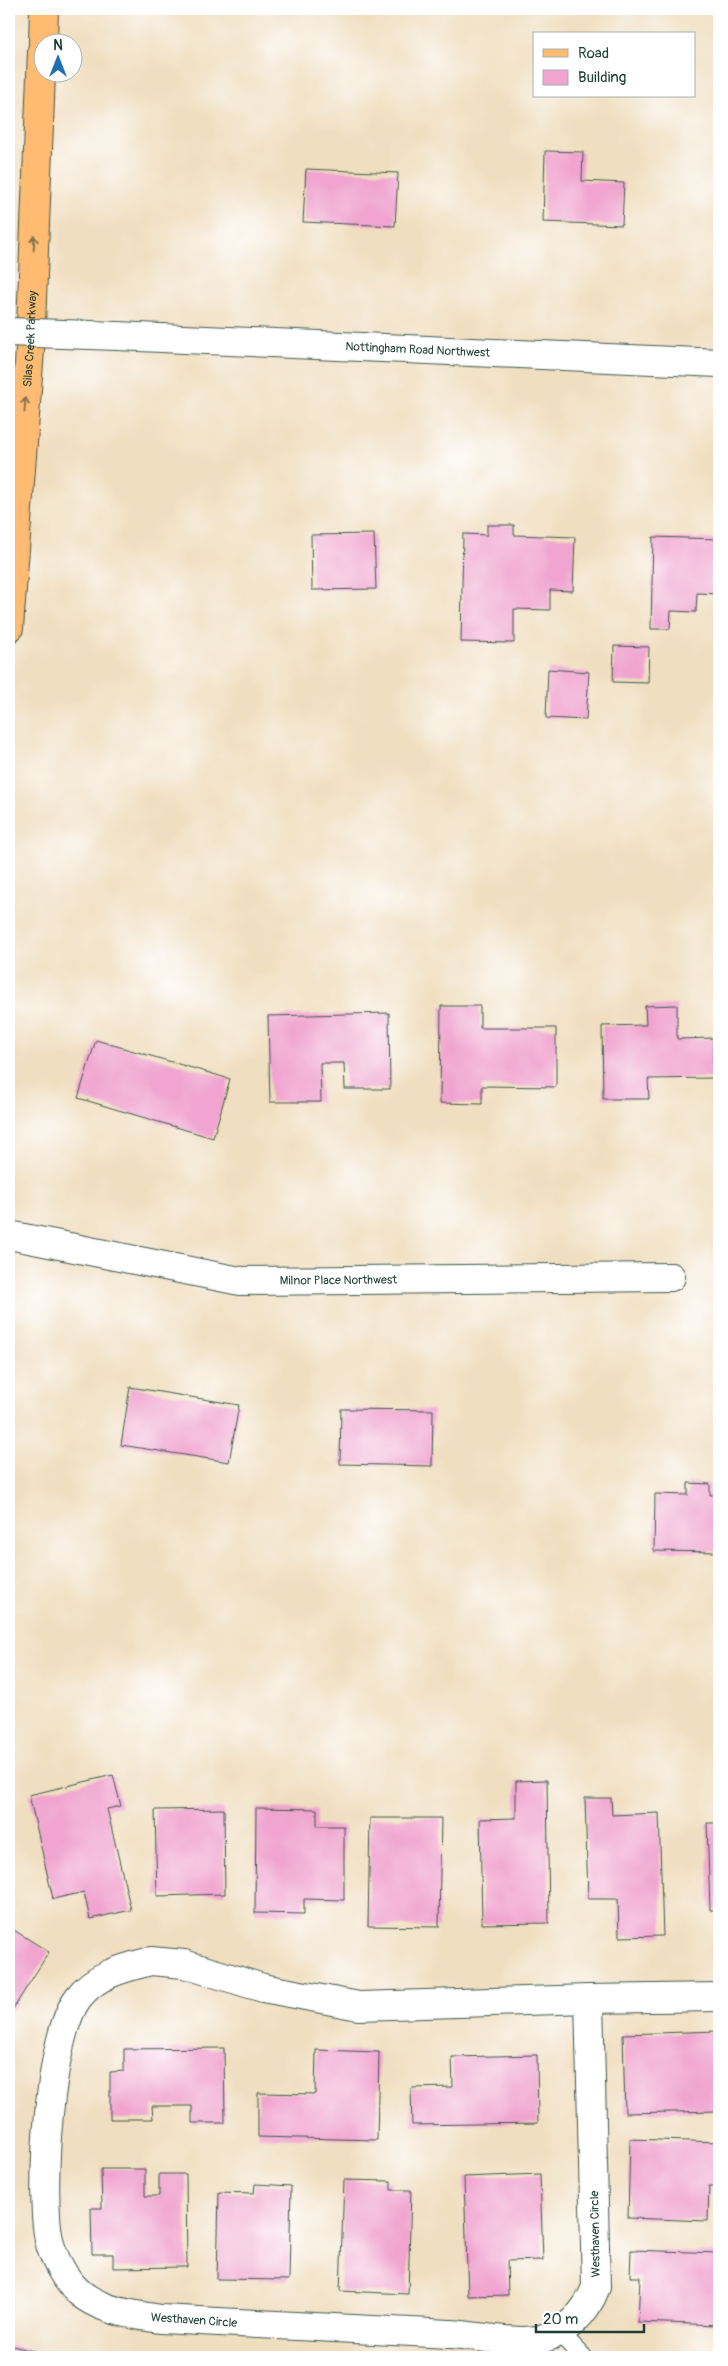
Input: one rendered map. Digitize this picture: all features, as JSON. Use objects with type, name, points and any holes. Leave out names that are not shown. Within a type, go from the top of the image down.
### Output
[{"type":"main road","points":[[43,32],[44,9]]},
{"type":"main road","name":"Silas Creek Parkway","points":[[9,628],[30,350],[41,82]]},
{"type":"street","name":"Nottingham Road Northwest","points":[[9,332],[719,363]]},
{"type":"street","name":"Milnor Place Northwest","points":[[9,1235],[240,1281],[671,1277]]},
{"type":"street","name":"Westhaven Circle","points":[[589,1999],[596,2286],[590,2302],[580,2316],[559,2332],[538,2340],[522,2340],[456,2334],[160,2319],[112,2310],[82,2294],[71,2284],[51,2247],[46,2190],[50,2107],[59,2042],[70,2010],[79,1997],[104,1976],[120,1969],[151,1961],[184,1964],[263,1988],[359,2006],[589,1999],[719,1997]]},
{"type":"lane","points":[[559,2332],[583,2357]]},
{"type":"building","points":[[545,151],[583,152],[582,181],[624,183],[622,225],[543,222]]},
{"type":"building","points":[[306,169],[398,173],[395,226],[303,222]]},
{"type":"building","points":[[487,525],[514,525],[514,535],[575,537],[573,591],[550,590],[550,610],[514,609],[514,643],[461,642],[463,534],[487,535]]},
{"type":"building","points":[[374,534],[376,589],[312,590],[311,535]]},
{"type":"building","points":[[653,537],[719,539],[719,594],[697,593],[696,612],[671,611],[670,629],[651,629]]},
{"type":"building","points":[[614,646],[649,647],[648,683],[613,682]]},
{"type":"building","points":[[548,669],[589,672],[586,720],[546,718]]},
{"type":"building","points":[[677,1005],[677,1039],[713,1038],[713,1078],[648,1079],[649,1099],[603,1099],[602,1026],[646,1025],[645,1006]]},
{"type":"building","points":[[441,1006],[480,1006],[480,1028],[556,1028],[556,1087],[482,1086],[482,1104],[440,1103]]},
{"type":"building","points":[[389,1013],[390,1089],[345,1089],[344,1063],[320,1063],[321,1102],[270,1102],[268,1016]]},
{"type":"building","points":[[96,1040],[230,1079],[213,1138],[78,1098]]},
{"type":"building","points":[[130,1387],[239,1405],[229,1462],[121,1445]]},
{"type":"building","points":[[341,1409],[433,1410],[432,1466],[340,1464]]},
{"type":"building","points":[[688,1483],[710,1484],[710,1495],[719,1495],[719,1552],[654,1551],[655,1494],[688,1495]]},
{"type":"building","points":[[113,1775],[121,1806],[107,1809],[131,1910],[90,1919],[84,1892],[53,1899],[29,1795]]},
{"type":"building","points":[[547,1780],[549,1923],[482,1924],[480,1819],[516,1818],[516,1781]]},
{"type":"building","points":[[585,1798],[611,1798],[612,1815],[659,1813],[663,1936],[619,1937],[618,1899],[588,1899]]},
{"type":"building","points":[[256,1808],[317,1809],[317,1826],[344,1826],[344,1900],[304,1899],[304,1914],[255,1913]]},
{"type":"building","points":[[224,1809],[225,1894],[157,1896],[155,1810]]},
{"type":"building","points":[[370,1818],[441,1818],[439,1927],[368,1926]]},
{"type":"building","points":[[707,1823],[719,1823],[719,1910],[710,1910]]},
{"type":"building","points":[[9,1927],[49,1952],[13,2009],[9,2006]]},
{"type":"building","points":[[719,2031],[719,2111],[625,2113],[623,2034]]},
{"type":"building","points":[[224,2048],[225,2123],[192,2123],[192,2106],[152,2106],[153,2119],[110,2119],[110,2072],[124,2071],[124,2049]]},
{"type":"building","points":[[316,2050],[379,2052],[377,2140],[258,2137],[258,2093],[315,2094]]},
{"type":"building","points":[[537,2055],[538,2123],[412,2125],[411,2088],[453,2087],[452,2057]]},
{"type":"building","points":[[630,2139],[719,2142],[719,2186],[709,2186],[708,2221],[628,2218]]},
{"type":"building","points":[[101,2169],[145,2169],[145,2196],[159,2196],[159,2174],[186,2174],[187,2267],[113,2268],[113,2254],[92,2254],[91,2208],[102,2208]]},
{"type":"building","points":[[540,2174],[543,2260],[507,2261],[508,2295],[468,2296],[464,2177]]},
{"type":"building","points":[[344,2180],[391,2181],[391,2190],[411,2190],[408,2294],[340,2291]]},
{"type":"building","points":[[255,2184],[291,2186],[289,2280],[217,2279],[219,2192],[254,2193]]},
{"type":"building","points":[[631,2250],[719,2253],[719,2325],[638,2322],[640,2277],[630,2277]]},
{"type":"building","points":[[9,2345],[57,2357],[9,2357]]}]
